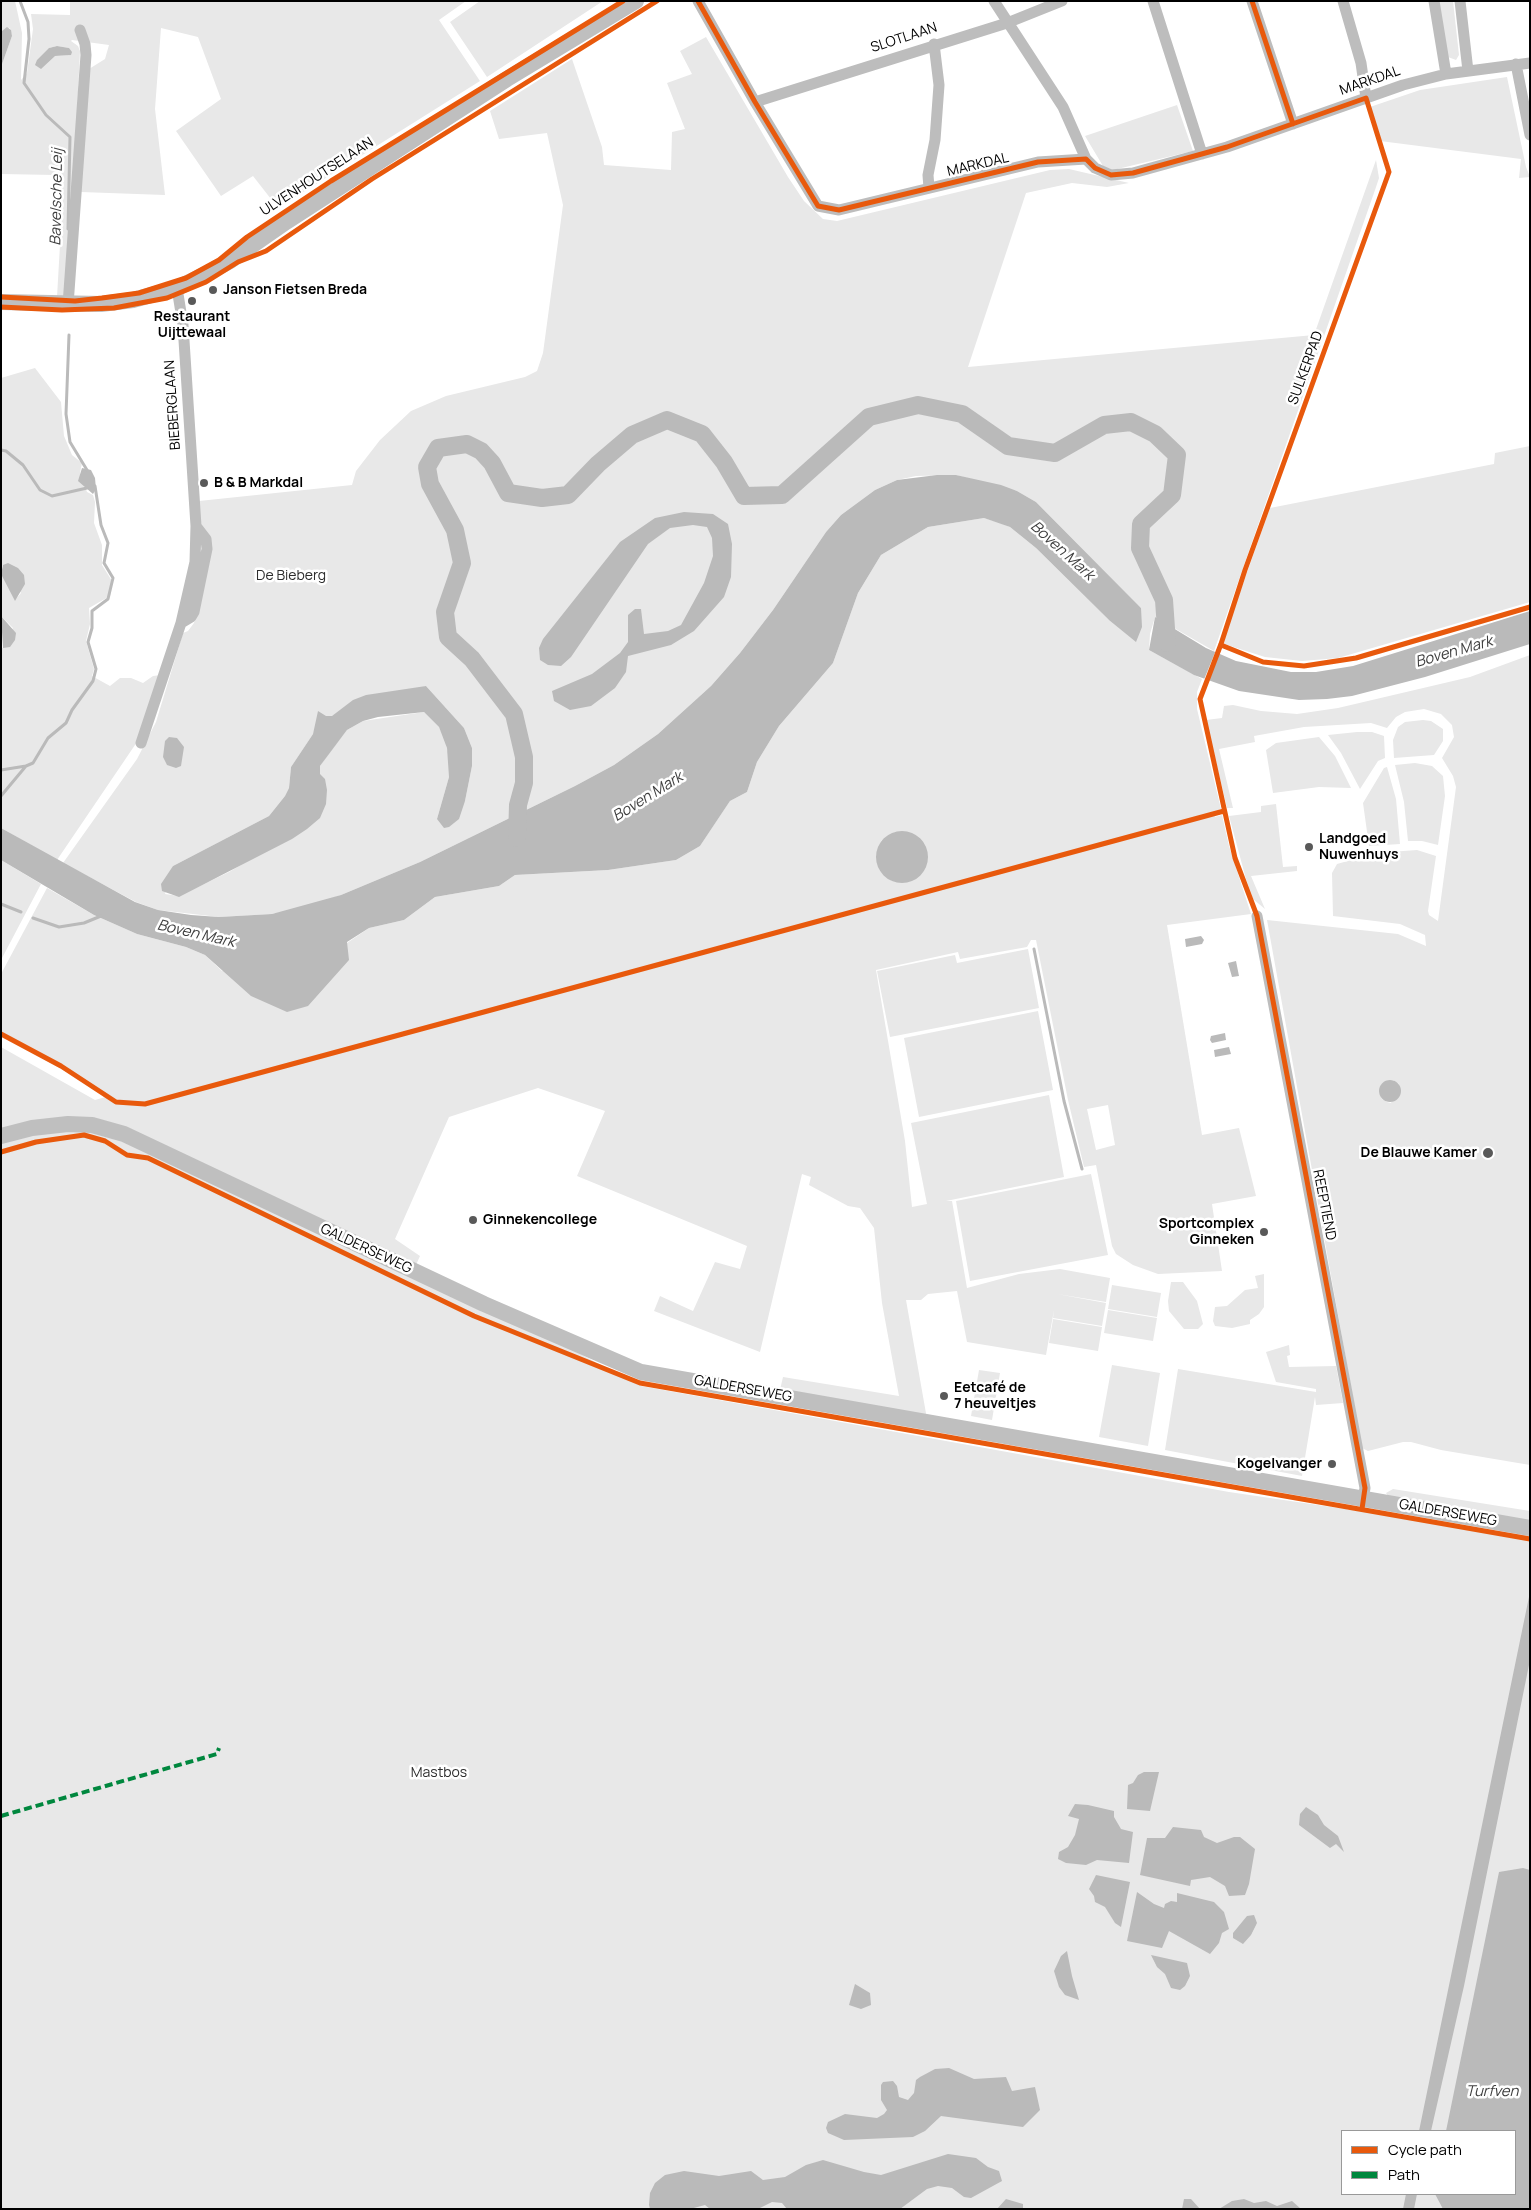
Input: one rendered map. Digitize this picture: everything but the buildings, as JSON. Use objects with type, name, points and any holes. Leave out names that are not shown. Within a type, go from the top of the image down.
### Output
[{"type":"street","name":"ULVENHOUTSELAAN","points":[[1,302],[68,305],[101,304],[133,300],[177,288],[230,261],[286,222],[507,79],[636,1]]},
{"type":"street","name":"MARKDAL","points":[[698,1],[755,102],[818,206],[839,210],[1038,162],[1086,160],[1094,168],[1111,175],[1133,173],[1202,154],[1403,85],[1468,70],[1530,63]]},
{"type":"street","points":[[994,1],[1063,107],[1086,160]]},
{"type":"street","name":"SLOTLAAN","points":[[755,102],[934,44],[1007,23],[1062,1]]},
{"type":"street","points":[[1153,1],[1202,154]]},
{"type":"street","points":[[1252,1],[1293,124]]},
{"type":"street","points":[[1343,1],[1361,63],[1366,98]]},
{"type":"street","points":[[1434,1],[1446,74]]},
{"type":"street","points":[[1460,1],[1468,70]]},
{"type":"street","points":[[68,305],[86,55],[85,44],[80,30]]},
{"type":"street","points":[[929,188],[928,175],[935,140],[939,85],[934,44]]},
{"type":"street","points":[[1516,64],[1530,135]]},
{"type":"street","name":"BIEBERGLAAN","points":[[141,742],[181,623],[195,562],[196,526],[183,325],[177,288]]},
{"type":"street","name":"REEPTIEND","points":[[1257,916],[1365,1488],[1363,1499]]},
{"type":"street","name":"GALDERSEWEG","points":[[1,1136],[32,1128],[68,1124],[92,1125],[124,1134],[484,1304],[641,1372],[1530,1528]]},
{"type":"green space","points":[[1,1],[15,1],[22,33],[21,80],[27,73],[33,29],[31,14],[70,15],[70,1],[466,1],[439,20],[480,81],[278,208],[253,176],[221,196],[176,131],[221,99],[198,37],[161,28],[155,109],[165,195],[81,192],[89,69],[105,59],[109,45],[72,40],[80,51],[77,113],[65,297],[57,297],[62,210],[55,175],[1,174],[1,67],[12,36],[10,28],[2,31],[1,40]],"holes":[[[57,46],[69,48],[70,55],[55,56],[49,48]]]},
{"type":"green space","points":[[480,1],[603,1],[487,77],[450,22]]},
{"type":"green space","points":[[1438,1],[1453,1],[1459,55],[1456,60],[1448,57]]},
{"type":"green space","name":"Mastbos","points":[[706,37],[788,177],[804,201],[823,219],[837,221],[1050,170],[1069,169],[1129,183],[1107,187],[1072,183],[1026,193],[968,367],[1314,335],[1376,160],[1379,178],[1214,651],[1155,617],[1150,634],[1149,650],[1202,679],[1197,692],[1197,709],[1221,809],[1213,812],[1215,817],[1222,815],[1229,846],[1251,914],[1167,925],[1202,1135],[1239,1128],[1256,1196],[1212,1204],[1222,1271],[1158,1274],[1133,1265],[1116,1254],[1112,1246],[1096,1165],[1084,1167],[1068,1100],[1036,940],[1031,940],[1027,947],[960,959],[958,952],[876,970],[905,1141],[912,1207],[927,1204],[911,1123],[1049,1095],[1064,1177],[946,1201],[952,1201],[967,1288],[1019,1274],[1060,1269],[1110,1278],[1106,1302],[1057,1294],[1106,1303],[1102,1326],[1053,1318],[1054,1310],[1046,1355],[967,1342],[957,1291],[928,1294],[921,1300],[906,1300],[927,1419],[779,1394],[783,1377],[899,1396],[882,1303],[874,1228],[860,1208],[848,1206],[809,1185],[811,1177],[802,1174],[760,1352],[654,1311],[660,1296],[693,1311],[715,1262],[740,1269],[747,1246],[577,1176],[605,1111],[538,1088],[449,1117],[395,1239],[420,1256],[415,1267],[641,1386],[1229,1492],[1530,1536],[1530,2209],[1,2209],[1,1047],[95,1100],[109,1096],[1,1035],[1,974],[47,888],[94,915],[137,934],[186,947],[205,955],[222,971],[347,943],[369,928],[404,920],[435,897],[499,886],[515,875],[608,870],[676,860],[700,846],[730,801],[747,792],[757,762],[779,726],[833,663],[858,593],[881,555],[928,527],[984,518],[1000,523],[1010,527],[1036,548],[1109,620],[1141,608],[1036,502],[1017,491],[956,475],[916,476],[897,480],[875,490],[841,515],[826,532],[773,610],[740,653],[711,686],[658,734],[614,765],[575,786],[420,862],[341,895],[306,907],[272,914],[219,917],[158,910],[136,902],[63,863],[137,759],[156,722],[183,633],[188,631],[194,623],[210,555],[200,530],[199,501],[352,485],[356,471],[380,440],[411,411],[446,396],[525,377],[537,371],[543,353],[563,205],[547,133],[499,139],[490,111],[572,59],[602,147],[604,165],[671,170],[672,132],[685,129],[667,83],[692,74],[680,51]],"holes":[[[426,686],[464,728],[472,748],[472,766],[465,801],[437,819],[449,777],[449,757],[445,739],[439,727],[424,712],[363,721],[347,730],[329,753],[320,766],[320,775],[263,852],[229,872],[179,896],[165,894],[173,866],[269,816],[285,796],[289,788],[291,767],[313,734],[318,721],[326,716],[332,716]],[[895,832],[892,881],[880,871],[876,856],[881,841]],[[1108,1105],[1115,1145],[1096,1150],[1087,1109]]]},
{"type":"green space","points":[[1507,77],[1526,167],[1530,177],[1519,178],[1521,159],[1380,141],[1370,107],[1420,90]]},
{"type":"green space","points":[[1177,105],[1193,151],[1113,170],[1103,166],[1085,136]]},
{"type":"green space","points":[[35,368],[61,402],[64,436],[72,455],[82,463],[80,473],[87,492],[93,495],[95,502],[94,523],[102,545],[102,565],[112,581],[110,596],[89,608],[90,624],[86,641],[94,669],[92,676],[110,686],[120,678],[131,678],[143,683],[153,676],[161,675],[137,742],[57,860],[1,828],[1,647],[3,648],[13,628],[1,616],[1,572],[15,600],[21,593],[3,565],[1,569],[1,378]]},
{"type":"green space","points":[[1530,446],[1530,602],[1338,658],[1302,661],[1265,657],[1224,644],[1226,631],[1270,508],[1494,464],[1495,453]]},
{"type":"green space","points":[[1530,655],[1530,1465],[1441,1450],[1411,1442],[1403,1442],[1368,1451],[1362,1448],[1267,920],[1398,934],[1426,946],[1425,935],[1400,924],[1333,916],[1332,873],[1337,864],[1376,853],[1417,850],[1436,856],[1428,911],[1429,915],[1438,921],[1456,787],[1453,776],[1442,758],[1454,737],[1452,725],[1441,714],[1424,709],[1405,712],[1396,717],[1387,728],[1371,723],[1304,727],[1254,736],[1255,742],[1219,749],[1233,808],[1227,808],[1206,720],[1222,718],[1224,706],[1233,705],[1261,711],[1297,714],[1338,708],[1470,677]],"holes":[[[1393,1080],[1399,1084],[1391,1103],[1382,1099],[1379,1092],[1381,1085],[1386,1081]]]},
{"type":"green space","points":[[1431,721],[1443,729],[1443,741],[1434,755],[1394,758],[1393,740],[1398,727],[1405,722]]},
{"type":"green space","points":[[1372,732],[1384,736],[1385,758],[1378,761],[1360,789],[1341,753],[1328,735]]},
{"type":"green space","points":[[1319,737],[1335,756],[1351,788],[1319,787],[1273,793],[1266,750],[1276,743]]},
{"type":"green space","points":[[1415,763],[1432,766],[1443,776],[1445,796],[1438,845],[1422,841],[1408,841],[1404,802],[1395,765]]},
{"type":"green space","points":[[1387,767],[1396,799],[1400,844],[1369,846],[1363,803],[1384,768]]},
{"type":"green space","points":[[1276,804],[1283,867],[1297,866],[1297,871],[1251,876],[1265,909],[1253,899],[1229,816],[1261,812],[1261,806]]},
{"type":"green space","points":[[1,860],[41,884],[1,960]]},
{"type":"green space","points":[[1028,949],[1039,1008],[890,1037],[877,971],[955,955],[957,963]]},
{"type":"green space","points":[[1038,1011],[1053,1090],[919,1117],[904,1038]]},
{"type":"green space","points":[[1091,1174],[1108,1255],[970,1281],[956,1201]]},
{"type":"green space","points":[[1264,1274],[1264,1307],[1259,1314],[1250,1320],[1250,1324],[1232,1328],[1215,1326],[1213,1321],[1215,1307],[1227,1306],[1245,1290],[1258,1288],[1255,1276]]},
{"type":"green space","points":[[1171,1282],[1183,1282],[1197,1301],[1203,1324],[1198,1329],[1184,1329],[1169,1311],[1168,1301]]},
{"type":"green space","points":[[1112,1285],[1161,1293],[1157,1317],[1108,1309]]},
{"type":"green space","points":[[1108,1310],[1157,1318],[1153,1341],[1104,1333]]},
{"type":"green space","points":[[1053,1319],[1102,1327],[1098,1351],[1049,1343]]},
{"type":"green space","points":[[1289,1345],[1290,1355],[1287,1356],[1289,1367],[1336,1366],[1343,1403],[1316,1405],[1315,1397],[1302,1476],[1165,1450],[1178,1369],[1316,1392],[1316,1389],[1276,1382],[1266,1352]]},
{"type":"green space","points":[[1112,1365],[1160,1373],[1148,1446],[1099,1437]]},
{"type":"green space","points":[[979,1370],[1000,1373],[992,1420],[971,1416]]},
{"type":"green space","points":[[1393,1489],[1530,1511],[1530,1521],[1388,1496],[1386,1493]]},
{"type":"water","points":[[7,27],[11,30],[12,36],[1,67],[2,31]]},
{"type":"water","points":[[57,46],[69,48],[72,52],[71,55],[55,56],[41,69],[35,65],[37,60],[49,48]]},
{"type":"water","points":[[82,468],[91,470],[95,478],[96,489],[93,494],[78,481]]},
{"type":"water","name":"Boven Mark","points":[[937,475],[956,475],[1001,485],[1017,491],[1036,502],[1141,608],[1142,627],[1136,642],[1109,620],[1036,548],[1010,527],[984,518],[928,527],[881,555],[858,593],[833,663],[779,726],[757,762],[747,792],[730,801],[700,846],[676,860],[608,870],[515,875],[499,886],[435,897],[404,920],[369,928],[347,942],[349,960],[308,1006],[287,1012],[251,996],[205,955],[186,947],[137,934],[94,915],[1,860],[1,828],[135,902],[158,910],[191,915],[219,917],[272,914],[341,895],[420,862],[575,786],[614,765],[658,734],[711,686],[740,653],[773,610],[826,532],[841,515],[875,490],[897,480]]},
{"type":"water","points":[[684,512],[713,514],[728,524],[732,544],[731,577],[724,597],[694,631],[671,645],[628,656],[626,672],[615,688],[591,706],[570,710],[554,701],[552,691],[592,674],[620,653],[628,642],[628,615],[635,609],[641,609],[644,634],[668,631],[681,625],[704,583],[713,556],[712,538],[707,527],[693,525],[670,528],[648,544],[571,657],[561,666],[548,665],[540,660],[539,648],[543,639],[620,542],[655,518]]},
{"type":"water","points":[[8,563],[18,568],[24,575],[25,584],[15,601],[1,574],[3,565]]},
{"type":"water","name":"Boven Mark","points":[[1530,611],[1530,644],[1425,677],[1352,696],[1327,699],[1299,700],[1239,691],[1194,675],[1149,650],[1155,617],[1206,648],[1236,661],[1291,672],[1316,672],[1353,666]]},
{"type":"water","points":[[1,616],[16,633],[15,640],[10,647],[3,648]]},
{"type":"water","points":[[426,686],[464,728],[472,748],[472,766],[465,801],[459,819],[449,827],[444,828],[437,819],[449,777],[447,748],[439,727],[424,712],[378,717],[363,721],[347,730],[320,766],[320,774],[325,779],[327,790],[326,804],[320,818],[307,829],[292,839],[179,897],[162,891],[161,884],[173,866],[269,816],[289,788],[291,767],[313,734],[318,711],[326,716],[332,716],[353,700],[366,695]]},
{"type":"water","points":[[169,737],[177,738],[184,747],[181,766],[176,768],[167,765],[163,757],[165,741]]},
{"type":"water","points":[[897,831],[907,831],[917,835],[924,842],[928,857],[924,872],[917,879],[907,883],[897,883],[887,879],[880,872],[876,862],[876,852],[880,842],[887,835]]},
{"type":"water","points":[[1201,936],[1204,940],[1202,944],[1186,947],[1185,939]]},
{"type":"water","points":[[1236,961],[1239,976],[1232,977],[1228,963]]},
{"type":"water","points":[[1225,1033],[1226,1040],[1212,1043],[1210,1040],[1211,1036]]},
{"type":"water","points":[[1229,1047],[1231,1054],[1215,1057],[1214,1050]]},
{"type":"water","points":[[1390,1080],[1398,1083],[1401,1091],[1398,1099],[1390,1102],[1382,1099],[1379,1091],[1382,1083]]},
{"type":"water","points":[[1530,1592],[1530,1660],[1464,1986],[1431,2130],[1419,2130]]},
{"type":"water","points":[[1144,1772],[1159,1772],[1150,1811],[1127,1809],[1128,1785],[1133,1783],[1138,1775]]},
{"type":"water","points":[[1075,1804],[1114,1811],[1114,1817],[1121,1829],[1133,1832],[1129,1863],[1097,1860],[1086,1865],[1066,1863],[1058,1859],[1059,1852],[1068,1847],[1075,1835],[1079,1819],[1068,1816]]},
{"type":"water","points":[[1306,1807],[1318,1815],[1324,1825],[1338,1836],[1344,1852],[1336,1844],[1330,1848],[1299,1825],[1300,1814]]},
{"type":"water","points":[[1173,1827],[1201,1830],[1204,1837],[1217,1843],[1234,1837],[1240,1837],[1255,1849],[1249,1884],[1245,1895],[1229,1896],[1225,1886],[1210,1877],[1191,1880],[1190,1886],[1140,1875],[1147,1838],[1165,1838]]},
{"type":"water","name":"Turfven","points":[[1523,1868],[1530,1870],[1530,2209],[1443,2209],[1436,2195],[1516,2195],[1516,2130],[1446,2130],[1499,1872]]},
{"type":"water","points":[[1096,1875],[1130,1882],[1121,1927],[1115,1923],[1105,1907],[1095,1902],[1094,1896],[1089,1889]]},
{"type":"water","points":[[1137,1892],[1154,1904],[1164,1908],[1165,1904],[1171,1901],[1177,1902],[1177,1893],[1214,1902],[1224,1912],[1229,1929],[1222,1933],[1219,1943],[1210,1954],[1169,1931],[1162,1948],[1127,1941]]},
{"type":"water","points":[[1254,1915],[1257,1923],[1251,1935],[1243,1944],[1233,1938],[1233,1933],[1247,1916]]},
{"type":"water","points":[[1067,1951],[1079,2000],[1065,1995],[1059,1987],[1054,1971],[1061,1956]]},
{"type":"water","points":[[1151,1955],[1187,1963],[1190,1976],[1185,1986],[1180,1990],[1171,1988],[1165,1974],[1157,1967]]},
{"type":"water","points":[[855,1984],[870,1993],[871,2005],[861,2009],[849,2005]]},
{"type":"water","points":[[949,2068],[974,2079],[1006,2077],[1012,2091],[1035,2087],[1040,2110],[1023,2127],[941,2116],[925,2131],[913,2137],[844,2140],[828,2133],[826,2128],[828,2122],[845,2114],[877,2118],[884,2114],[887,2110],[881,2100],[881,2085],[883,2082],[893,2081],[897,2086],[899,2097],[908,2100],[914,2093],[916,2080],[935,2069]]},
{"type":"water","points":[[948,2154],[976,2158],[988,2167],[999,2171],[1002,2181],[971,2198],[964,2197],[952,2188],[938,2186],[927,2189],[900,2209],[787,2209],[782,2203],[772,2202],[758,2209],[710,2209],[705,2205],[690,2209],[650,2209],[649,2205],[650,2193],[655,2183],[665,2175],[684,2171],[719,2176],[751,2171],[763,2180],[785,2177],[806,2165],[823,2160],[881,2175]]},
{"type":"water","points":[[1406,2195],[1417,2195],[1414,2209],[1403,2209]]},
{"type":"water","points":[[1006,2199],[1023,2204],[1023,2209],[997,2209]]},
{"type":"water","points":[[1184,2199],[1191,2199],[1200,2209],[1182,2209]]},
{"type":"water","points":[[1244,2199],[1254,2203],[1266,2201],[1277,2206],[1292,2201],[1301,2209],[1219,2209],[1232,2201]]},
{"type":"pier","points":[[1216,650],[1219,651],[1206,683],[1203,682]]},
{"type":"waterway","name":"Bavelsche Leij","points":[[20,1],[28,22],[29,39],[24,83],[46,115],[70,137],[68,229]]},
{"type":"waterway","name":"Bavelsche Leij","points":[[69,335],[66,414],[70,442],[87,470]]},
{"type":"waterway","points":[[517,838],[518,805],[524,783],[524,757],[514,714],[472,659],[448,637],[445,612],[462,563],[455,530],[430,484],[427,467],[438,448],[467,444],[481,451],[492,463],[508,493],[542,498],[568,495],[598,464],[632,435],[667,420],[702,434],[724,462],[744,496],[782,495],[869,417],[918,405],[962,414],[1008,446],[1055,453],[1104,425],[1131,422],[1155,434],[1177,455],[1172,495],[1141,524],[1140,548],[1164,600],[1167,643]]},
{"type":"waterway","points":[[1,450],[6,451],[23,465],[40,490],[52,496],[87,488]]},
{"type":"waterway","name":"Bavelsche Leij","points":[[1,796],[26,766],[33,763],[48,738],[66,723],[72,710],[93,681],[96,669],[88,642],[92,628],[92,611],[108,599],[113,578],[104,563],[108,543],[101,525],[95,486]]},
{"type":"waterway","points":[[1,770],[26,766]]},
{"type":"waterway","points":[[1,904],[21,912]]},
{"type":"waterway","points":[[33,918],[59,927],[84,923],[101,916]]},
{"type":"waterway","points":[[1034,949],[1064,1101],[1082,1169]]},
{"type":"marked path","points":[[1,1816],[217,1754],[219,1748]]},
{"type":"cycle path","points":[[1,297],[75,301],[139,293],[186,278],[219,260],[247,237],[331,181],[623,1]]},
{"type":"cycle path","points":[[1,307],[62,310],[114,308],[167,298],[206,282],[238,262],[266,251],[372,179],[657,1]]},
{"type":"cycle path","name":"SULKERPAD","points":[[698,1],[755,102],[818,206],[839,210],[1038,162],[1086,159],[1095,168],[1111,175],[1133,173],[1227,147],[1366,98],[1389,172],[1200,699],[1235,858],[1257,916],[1365,1488],[1362,1509]]},
{"type":"cycle path","points":[[1252,1],[1293,124]]},
{"type":"cycle path","points":[[1221,645],[1263,662],[1304,666],[1356,658],[1530,607]]},
{"type":"cycle path","points":[[1,1034],[61,1066],[116,1102],[145,1104],[1224,811]]},
{"type":"cycle path","points":[[1,1152],[36,1142],[84,1135],[105,1141],[127,1155],[148,1158],[474,1316],[640,1383],[1530,1539]]},
{"type":"place","name":"Janson Fietsen Breda","points":[[213,290]]},
{"type":"place","name":"Restaurant Uijttewaal","points":[[192,301]]},
{"type":"place","name":"B & B Markdal","points":[[204,483]]},
{"type":"place","name":"Landgoed Nuwenhuys","points":[[1309,847]]},
{"type":"place","name":"De Blauwe Kamer","points":[[1488,1153]]},
{"type":"place","name":"Ginnekencollege","points":[[473,1220]]},
{"type":"place","name":"Sportcomplex Ginneken","points":[[1264,1232]]},
{"type":"place","name":"Eetcafé de 7 heuveltjes","points":[[944,1396]]},
{"type":"place","name":"Kogelvanger","points":[[1332,1464]]},
{"type":"park label","name":"De Bieberg","points":[[291,576]]}]
